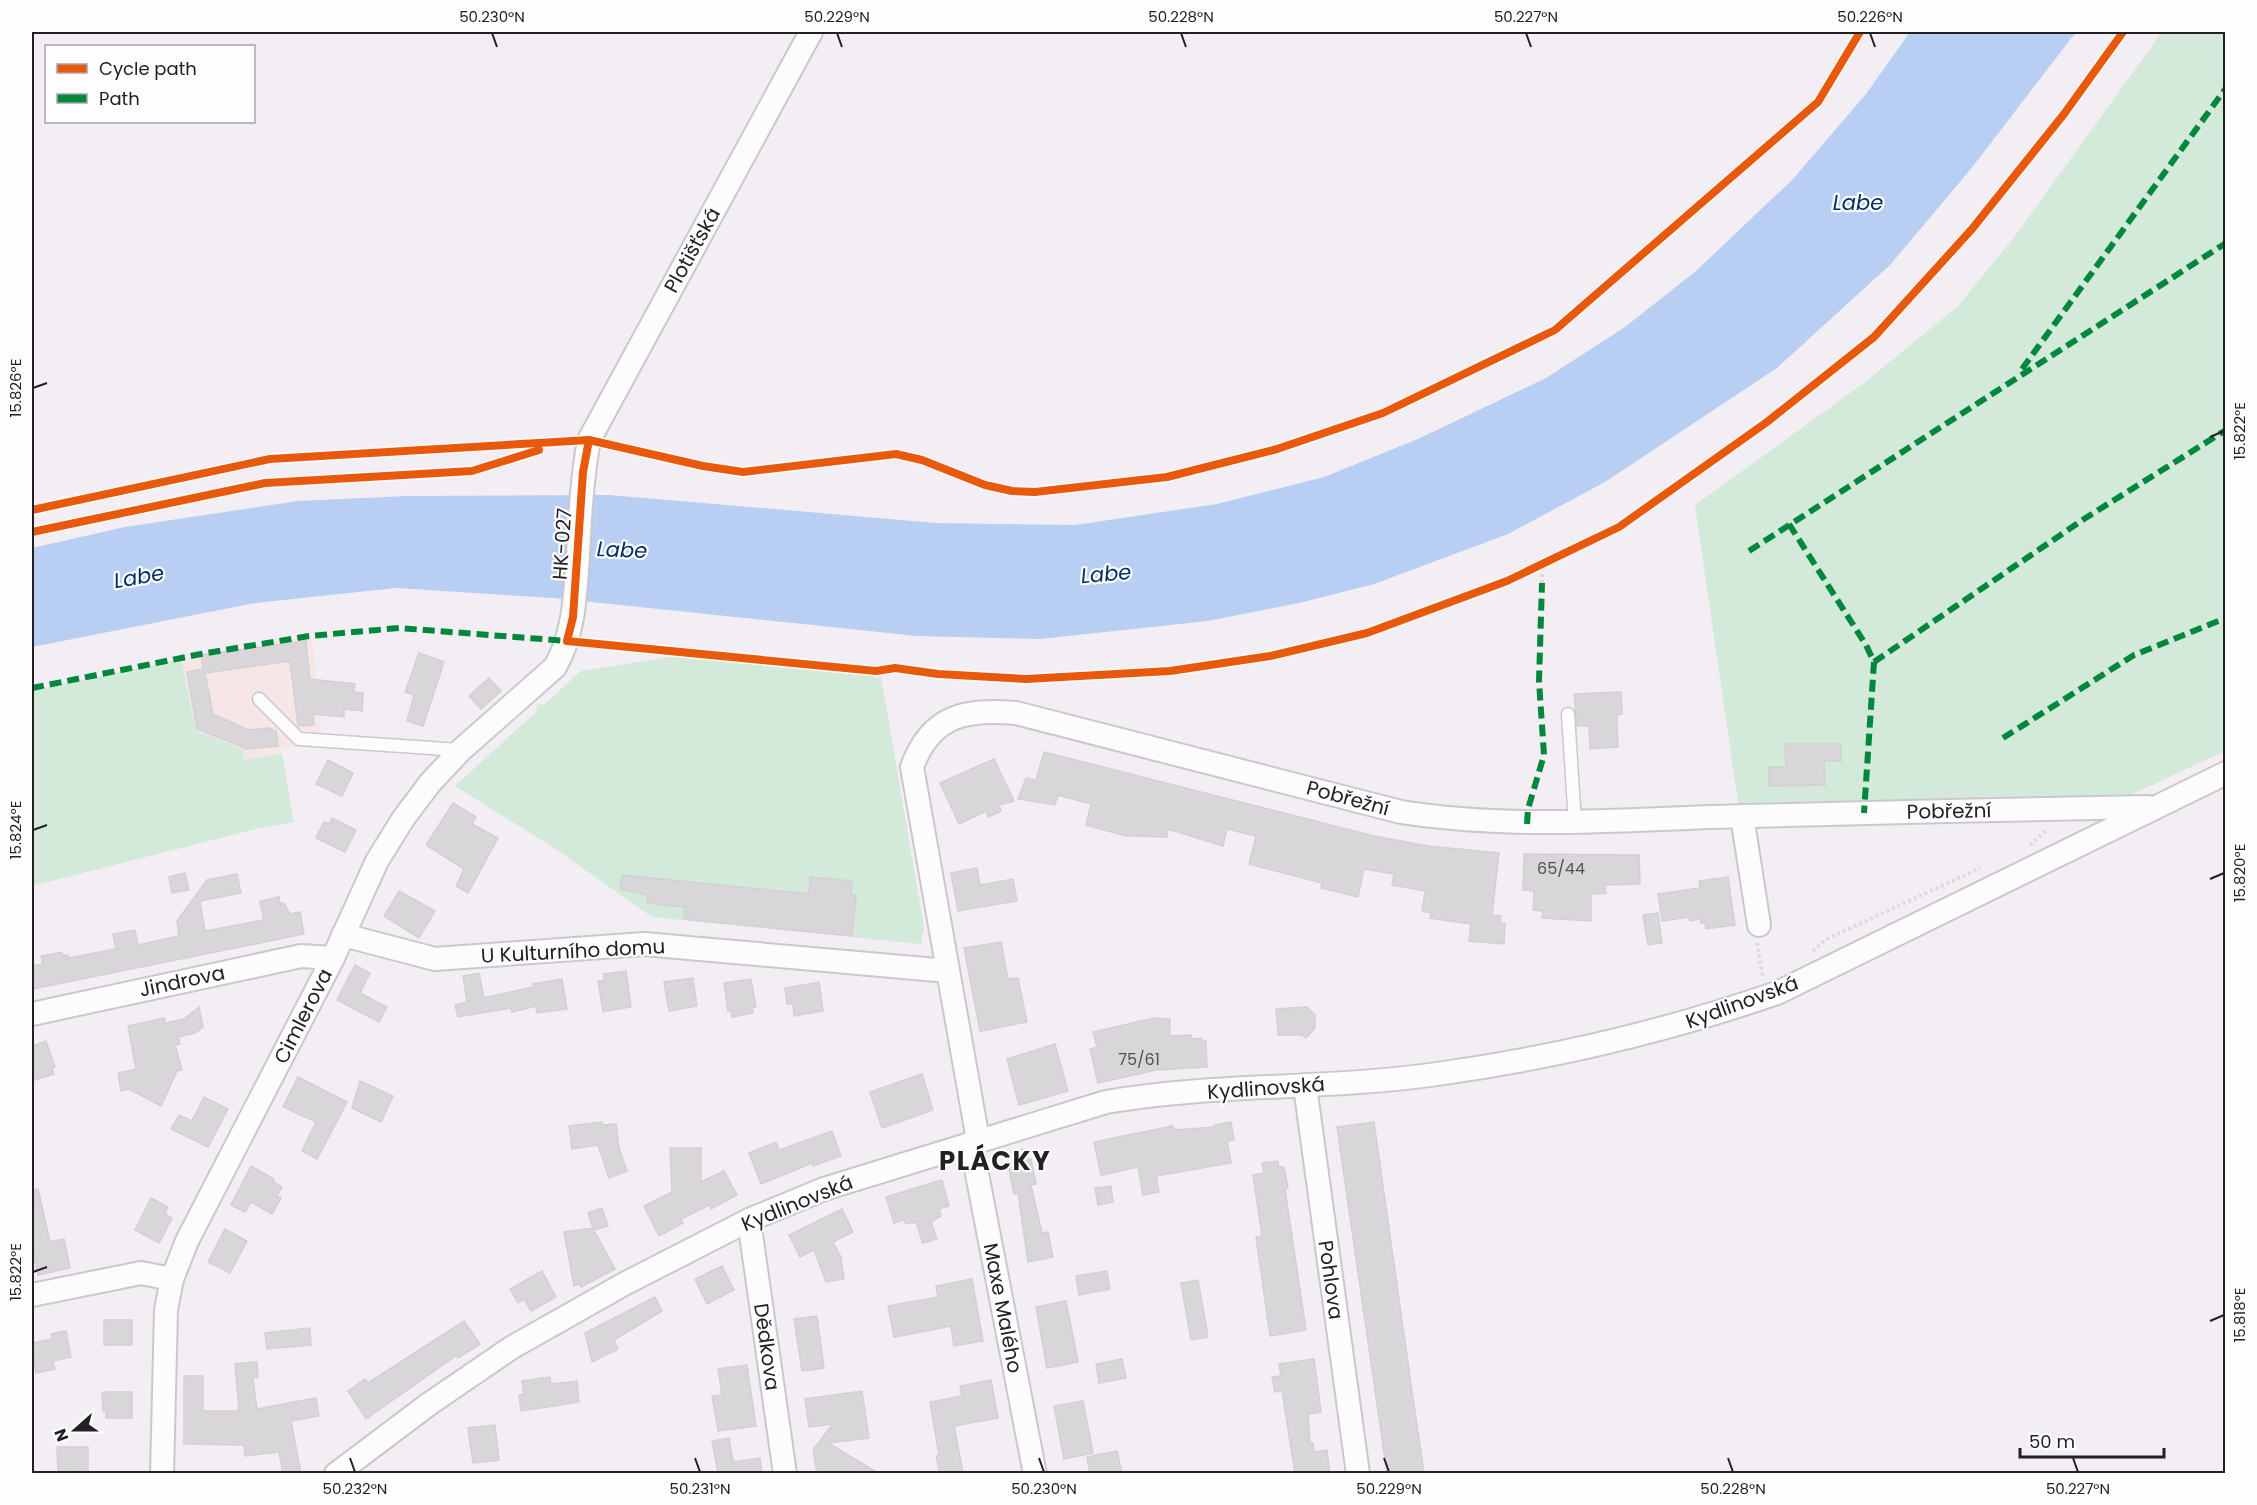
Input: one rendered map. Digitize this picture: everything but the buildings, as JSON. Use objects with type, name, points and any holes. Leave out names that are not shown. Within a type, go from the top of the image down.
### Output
[{"type":"street","name":"Plotišťská","points":[[583,472],[589,440],[811,32]]},
{"type":"street","name":"HK-027","points":[[573,617],[583,472]]},
{"type":"street","name":"Cimlerova","points":[[162,1473],[163,1352],[166,1310],[172,1279],[187,1241],[333,957],[377,861],[430,783],[462,750],[555,667],[573,617]]},
{"type":"street","name":"Pobřežní","points":[[974,1142],[948,971],[912,767],[919,748],[931,734],[945,721],[962,715],[986,711],[1016,713],[1401,812],[1487,822],[1575,823],[1742,816],[2156,807]]},
{"type":"street","name":"Kydlinovská","points":[[336,1473],[429,1404],[512,1348],[626,1283],[749,1220],[825,1189],[1106,1102],[1146,1095],[1305,1086],[1436,1074],[1643,1035],[1719,1013],[1777,993],[2226,773]]},
{"type":"street","points":[[1742,816],[1759,925]]},
{"type":"street","name":"U Kulturního domu","points":[[343,935],[435,959],[644,944],[948,971]]},
{"type":"street","name":"Jindrova","points":[[32,1014],[301,956],[333,957]]},
{"type":"street","name":"Pohlova","points":[[1305,1086],[1358,1473]]},
{"type":"street","name":"Maxe Malého","points":[[974,1142],[1035,1473]]},
{"type":"street","name":"Dědkova","points":[[749,1220],[785,1473]]},
{"type":"street","points":[[32,1295],[141,1273],[172,1279]]},
{"type":"lane","points":[[259,699],[299,739],[462,750]]},
{"type":"lane","points":[[1568,714],[1575,823]]},
{"type":"path","points":[[1533,569],[1552,560]]},
{"type":"path","points":[[1542,565],[1542,584]]},
{"type":"path","points":[[2019,850],[2030,845],[2056,822],[2056,809]]},
{"type":"path","points":[[1810,954],[1825,940],[1987,865]]},
{"type":"path","points":[[1759,925],[1755,934],[1764,980],[1772,978]]},
{"type":"shaded area","points":[[312,636],[323,746],[281,748],[282,754],[244,760],[242,749],[196,731],[181,659]]},
{"type":"green space","points":[[2162,32],[2225,32],[2225,751],[2126,797],[1738,803],[1695,505],[1864,383],[1958,306],[2015,236]]},
{"type":"green space","points":[[682,655],[881,677],[924,927],[921,944],[652,917],[557,850],[455,786],[536,712],[537,705],[545,704],[581,671]]},
{"type":"green space","points":[[181,659],[196,731],[242,749],[244,760],[282,754],[294,822],[252,830],[32,886],[32,691]]},
{"type":"water","name":"Labe","points":[[1910,32],[2076,32],[1970,170],[1890,265],[1777,368],[1605,482],[1508,534],[1374,584],[1299,603],[1208,621],[1040,639],[917,636],[553,598],[396,588],[255,603],[32,647],[32,548],[125,527],[298,501],[408,496],[609,495],[936,523],[1075,525],[1217,504],[1324,477],[1418,439],[1546,378],[1625,327],[1696,271],[1793,179],[1866,94]]},
{"type":"marked path","points":[[2022,369],[2226,88]]},
{"type":"marked path","points":[[1749,551],[2226,243]]},
{"type":"marked path","points":[[1874,662],[2084,519],[2226,430]]},
{"type":"marked path","points":[[1789,524],[1866,645],[1874,662],[1864,813]]},
{"type":"marked path","points":[[1527,824],[1528,809],[1544,755],[1539,681],[1542,583]]},
{"type":"marked path","points":[[2003,738],[2134,655],[2226,618]]},
{"type":"marked path","points":[[32,688],[201,654],[309,636],[399,628],[567,641]]},
{"type":"cycle path","points":[[32,510],[270,459],[589,440],[703,466],[743,472],[896,454],[922,460],[985,485],[1012,491],[1035,492],[1167,477],[1277,449],[1383,413],[1555,330],[1818,102],[1860,32]]},
{"type":"cycle path","points":[[589,440],[583,472],[573,617],[567,641],[876,671],[895,668],[938,674],[1026,679],[1170,671],[1270,656],[1367,633],[1507,581],[1619,527],[1767,422],[1874,337],[1972,229],[2064,114],[2123,32]]},
{"type":"cycle path","points":[[32,532],[265,483],[472,471],[539,450]]},
{"type":"district","name":"PLÁCKY","points":[[995,1161]]}]
